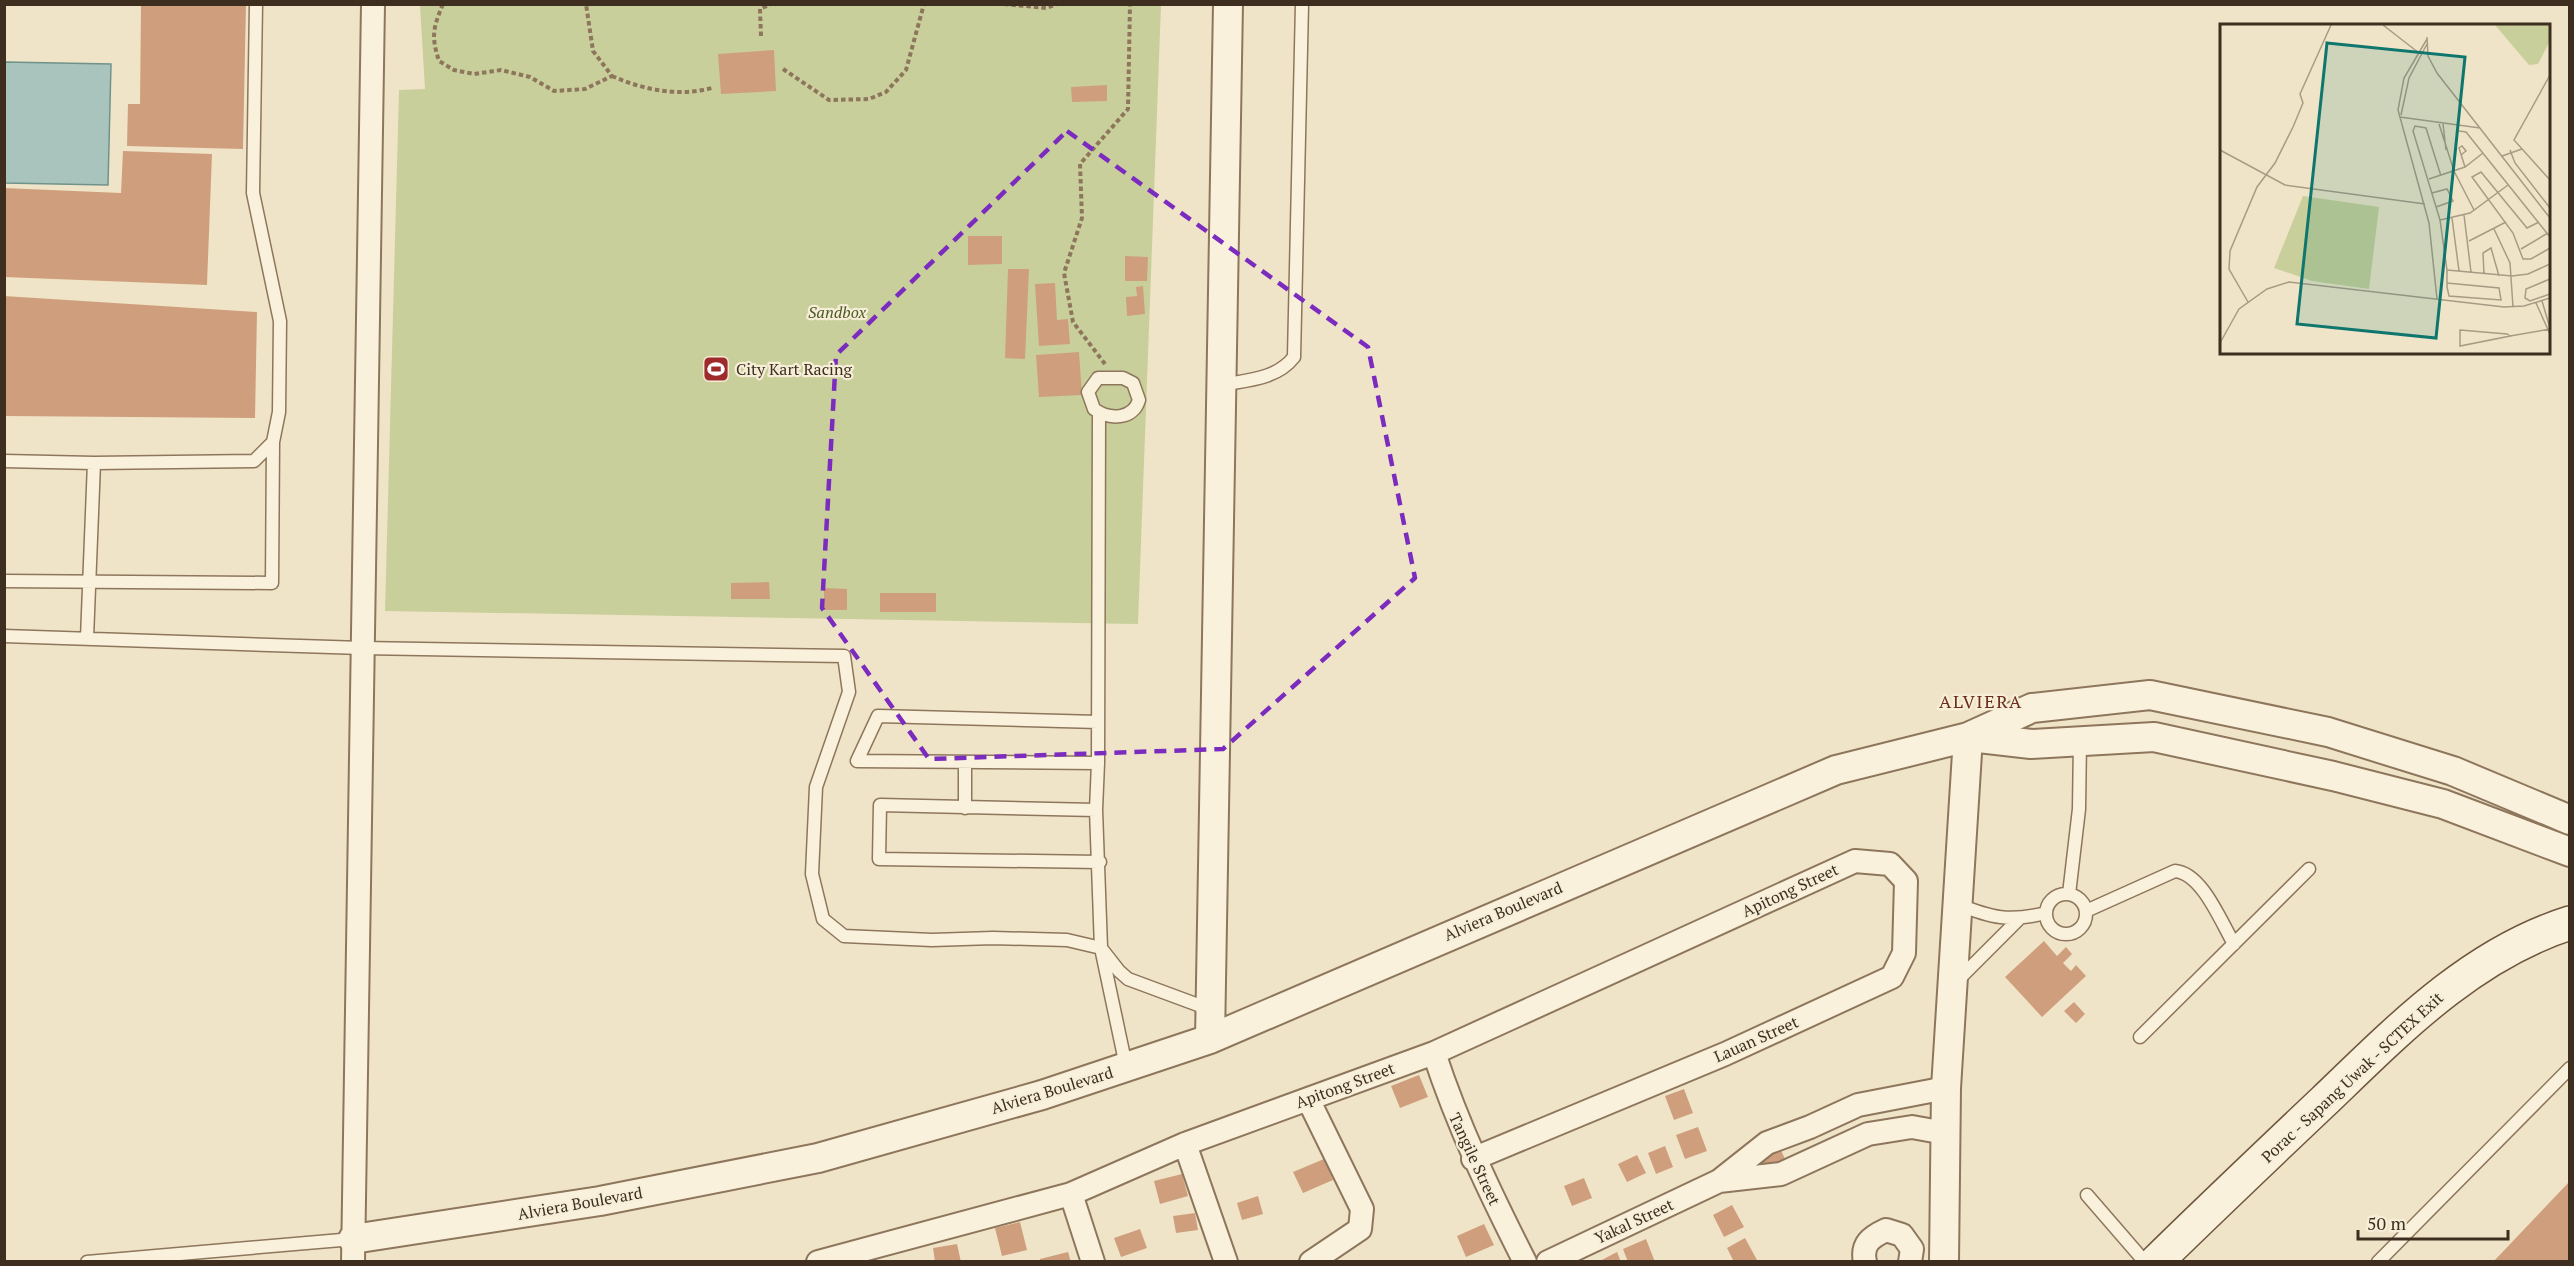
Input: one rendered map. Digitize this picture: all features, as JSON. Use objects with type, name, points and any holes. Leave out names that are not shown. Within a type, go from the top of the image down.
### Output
[{"type":"main road","name":"Porac - Sapang Uwak - SCTEX Exit","points":[[2156,1262],[2393,1035],[2459,980],[2505,950],[2548,930],[2570,923]]},
{"type":"street","points":[[353,1250],[374,4]]},
{"type":"street","points":[[1210,1039],[1228,4]]},
{"type":"street","points":[[1968,737],[2032,708],[2150,695],[2328,732],[2453,771],[2570,820]]},
{"type":"street","points":[[1968,737],[2031,744],[2154,737],[2333,776],[2443,804],[2568,848]]},
{"type":"street","points":[[1944,1262],[1945,1133],[1950,989],[1968,737]]},
{"type":"street","name":"Alviera Boulevard","points":[[353,1250],[818,1158],[1042,1095],[1210,1039],[1836,770],[1968,737]]},
{"type":"street","name":"Apitong Street","points":[[818,1262],[1071,1194],[1185,1144],[1434,1053],[1855,861]]},
{"type":"street","name":"Lauan Street","points":[[1473,1159],[1725,1054],[1892,977],[1904,953],[1906,881],[1890,864],[1855,861]]},
{"type":"street","name":"Tangile Street","points":[[1434,1053],[1453,1112],[1473,1159],[1525,1262]]},
{"type":"street","name":"Yakal Street","points":[[1548,1262],[1719,1180],[1767,1143],[1810,1127],[1858,1105],[1946,1088]]},
{"type":"street","points":[[1308,1099],[1362,1209],[1360,1229],[1311,1262]]},
{"type":"street","points":[[1810,1127],[1822,1154]]},
{"type":"street","name":"Yakal Street","points":[[1719,1180],[1781,1174],[1868,1134],[1912,1127],[1945,1133]]},
{"type":"street","points":[[1185,1144],[1226,1262]]},
{"type":"street","points":[[1071,1194],[1093,1262]]},
{"type":"street","points":[[1865,1262],[1863,1252],[1870,1237],[1886,1230],[1902,1235],[1912,1249],[1910,1262]]},
{"type":"lane","points":[[4,581],[88,584],[272,583],[273,442],[279,412],[280,321],[253,193],[255,4]]},
{"type":"lane","points":[[1220,385],[1273,374],[1285,369],[1294,357],[1302,4]]},
{"type":"lane","points":[[1099,412],[1123,416],[1137,405],[1139,394],[1133,383],[1117,378],[1098,378],[1090,386],[1088,398],[1099,412],[1096,810],[1100,862],[1101,948],[1126,1066]]},
{"type":"lane","points":[[4,461],[94,463],[254,461],[273,442]]},
{"type":"lane","points":[[87,638],[88,584],[94,518],[94,463]]},
{"type":"lane","points":[[4,636],[362,648],[844,656],[849,692],[816,787],[812,874],[823,919],[844,936],[932,940],[993,938],[1067,940],[1101,948],[1128,979],[1209,1009]]},
{"type":"lane","points":[[1098,722],[878,716],[857,761],[1098,763]]},
{"type":"lane","points":[[2069,894],[2079,809],[2080,741]]},
{"type":"lane","points":[[964,762],[965,808]]},
{"type":"lane","points":[[1096,810],[880,804],[879,859],[1100,862]]},
{"type":"lane","points":[[2140,1037],[2310,870]]},
{"type":"lane","points":[[2086,911],[2175,871],[2184,872],[2197,880],[2234,944]]},
{"type":"lane","points":[[1956,904],[1991,917],[2019,919],[2046,913],[2054,898],[2069,894],[2077,897],[2086,911],[2082,927],[2067,934],[2052,928],[2046,913]]},
{"type":"lane","points":[[1950,989],[2019,919]]},
{"type":"lane","points":[[2378,1262],[2570,1068]]},
{"type":"lane","points":[[2087,1195],[2145,1262]]},
{"type":"lane","name":"Alviera Boulevard","points":[[87,1262],[353,1250]]},
{"type":"path","points":[[443,4],[434,27],[434,45],[440,61],[454,70],[474,74],[501,70],[530,77],[554,91],[585,89],[612,76]]},
{"type":"path","points":[[586,4],[593,51],[612,76],[633,86],[663,91],[691,93],[712,88]]},
{"type":"path","points":[[761,36],[760,9],[771,4]]},
{"type":"path","points":[[783,69],[828,100],[869,99],[886,92],[906,70],[924,4]]},
{"type":"path","points":[[1005,4],[1046,8],[1057,4]]},
{"type":"path","points":[[1117,378],[1073,322],[1064,273],[1082,218],[1080,164],[1128,109],[1130,4]]},
{"type":"highlighted area","points":[[1067,131],[1368,347],[1415,578],[1223,749],[929,759],[822,608],[836,355]]},
{"type":"green space","name":"Sandbox","points":[[420,5],[1161,5],[1138,624],[385,611],[399,90],[425,89]]},
{"type":"water","points":[[5,62],[111,64],[108,185],[5,183]]},
{"type":"building","points":[[141,4],[246,4],[243,149],[127,146],[128,104],[140,104]]},
{"type":"building","points":[[774,50],[776,91],[721,94],[718,54]]},
{"type":"building","points":[[1107,85],[1107,101],[1072,102],[1071,87]]},
{"type":"building","points":[[123,151],[212,154],[207,285],[4,277],[4,188],[121,193]]},
{"type":"building","points":[[968,236],[1002,236],[1002,264],[968,265]]},
{"type":"building","points":[[1125,256],[1148,257],[1147,281],[1125,281]]},
{"type":"building","points":[[1008,269],[1029,269],[1025,359],[1005,358]]},
{"type":"building","points":[[1055,283],[1057,320],[1068,319],[1070,344],[1039,346],[1035,284]]},
{"type":"building","points":[[1143,286],[1145,314],[1127,316],[1126,297],[1137,296],[1136,287]]},
{"type":"building","points":[[4,296],[257,312],[255,418],[4,416]]},
{"type":"building","points":[[1079,352],[1082,395],[1039,397],[1036,355]]},
{"type":"building","points":[[769,582],[770,599],[731,599],[731,583]]},
{"type":"building","points":[[824,588],[847,589],[847,610],[824,610]]},
{"type":"building","points":[[880,593],[936,593],[936,612],[880,612]]},
{"type":"building","points":[[2044,941],[2057,956],[2066,947],[2072,954],[2063,963],[2071,971],[2076,965],[2086,976],[2042,1017],[2005,977]]},
{"type":"building","points":[[2074,1002],[2085,1014],[2076,1023],[2064,1011]]},
{"type":"building","points":[[1419,1075],[1428,1097],[1400,1108],[1391,1086]]},
{"type":"building","points":[[1684,1089],[1693,1113],[1674,1120],[1665,1096]]},
{"type":"building","points":[[1698,1127],[1707,1151],[1685,1159],[1676,1135]]},
{"type":"building","points":[[1665,1146],[1673,1167],[1656,1174],[1648,1153]]},
{"type":"building","points":[[1779,1146],[1785,1159],[1764,1168],[1758,1155]]},
{"type":"building","points":[[1637,1155],[1646,1173],[1627,1182],[1618,1164]]},
{"type":"building","points":[[1324,1159],[1333,1180],[1303,1193],[1293,1172]]},
{"type":"building","points":[[1182,1174],[1188,1196],[1160,1204],[1154,1181]]},
{"type":"building","points":[[1584,1178],[1592,1198],[1572,1206],[1564,1186]]},
{"type":"building","points":[[2570,1181],[2570,1262],[2493,1262]]},
{"type":"building","points":[[1258,1196],[1263,1214],[1242,1220],[1237,1203]]},
{"type":"building","points":[[1732,1205],[1744,1227],[1724,1237],[1713,1215]]},
{"type":"building","points":[[1195,1213],[1198,1230],[1176,1233],[1173,1216]]},
{"type":"building","points":[[1020,1222],[1027,1250],[1002,1256],[995,1228]]},
{"type":"building","points":[[1484,1224],[1494,1245],[1466,1257],[1457,1236]]},
{"type":"building","points":[[1140,1229],[1147,1248],[1121,1257],[1114,1238]]},
{"type":"building","points":[[1745,1238],[1757,1260],[1734,1262],[1727,1248]]},
{"type":"building","points":[[1646,1239],[1655,1262],[1628,1262],[1623,1249]]},
{"type":"building","points":[[957,1244],[961,1262],[935,1262],[933,1248]]},
{"type":"building","points":[[1068,1252],[1071,1262],[1040,1262],[1040,1259]]},
{"type":"building","points":[[1617,1252],[1621,1262],[1598,1262]]},
{"type":"place","name":"City Kart Racing","points":[[716,369]]},
{"type":"district","name":"ALVIERA","points":[[1981,702]]}]
